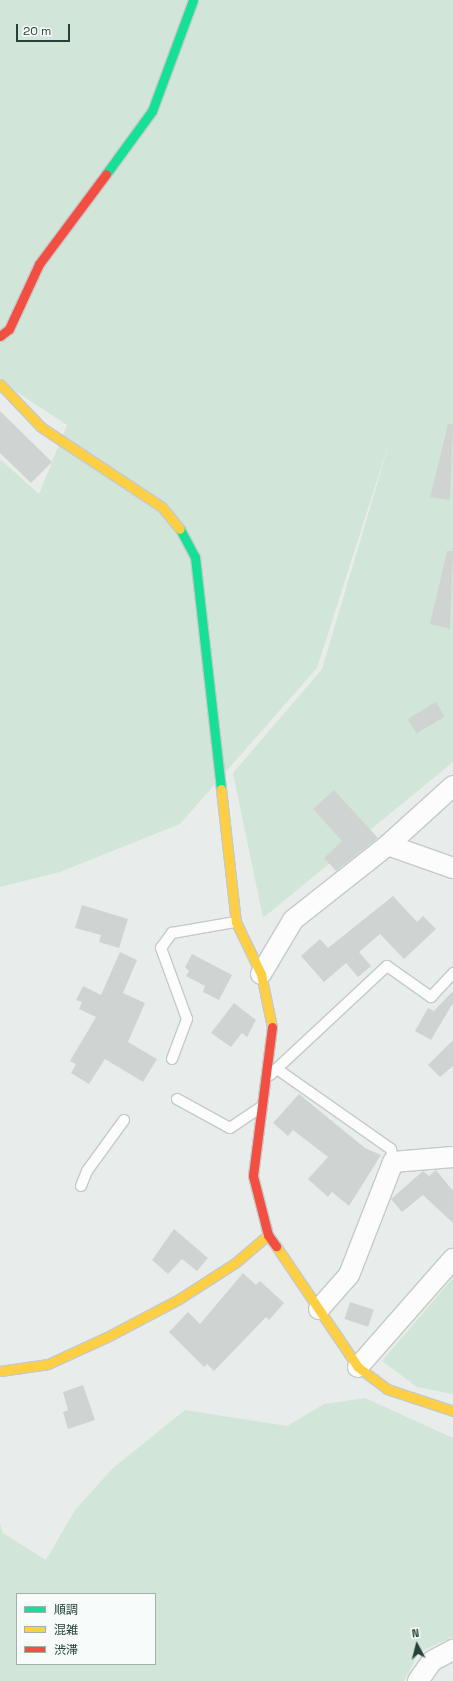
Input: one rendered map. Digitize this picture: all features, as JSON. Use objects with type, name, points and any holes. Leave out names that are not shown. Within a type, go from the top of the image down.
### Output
[{"type":"street","points":[[0,336],[9,329],[40,264],[152,112],[193,0]]},
{"type":"street","points":[[0,384],[41,427],[162,507],[184,533],[196,556],[236,922],[261,974],[273,1034],[260,1108],[253,1176],[268,1235],[358,1367],[387,1389],[453,1411]]},
{"type":"street","points":[[261,974],[293,920],[388,845],[453,786]]},
{"type":"street","points":[[388,845],[453,868]]},
{"type":"street","points":[[319,1309],[349,1275],[393,1162],[453,1157]]},
{"type":"street","points":[[0,1371],[48,1364],[107,1337],[179,1299],[235,1263],[268,1235]]},
{"type":"street","points":[[358,1367],[453,1259]]},
{"type":"street","points":[[418,1681],[432,1661],[453,1650]]},
{"type":"lane","points":[[172,1059],[187,1019],[161,948],[172,933],[236,922]]},
{"type":"lane","points":[[264,1080],[387,966],[431,997],[453,973]]},
{"type":"lane","points":[[277,1069],[391,1149],[393,1162]]},
{"type":"lane","points":[[177,1099],[230,1128],[260,1108]]},
{"type":"lane","points":[[81,1186],[87,1171],[124,1120]]},
{"type":"green space","points":[[0,0],[453,0],[453,762],[263,918],[233,773],[322,669],[391,437],[317,668],[180,824],[60,872],[0,887],[0,459],[39,494],[67,425],[0,381]]},
{"type":"green space","points":[[453,1278],[453,1394],[417,1387],[382,1361]]},
{"type":"green space","points":[[365,1398],[453,1438],[453,1637],[419,1652],[404,1681],[0,1681],[0,1524],[3,1533],[46,1560],[75,1510],[113,1468],[185,1410],[287,1426],[324,1404]]},
{"type":"building","points":[[0,411],[52,462],[31,483],[0,453]]},
{"type":"building","points":[[448,424],[453,424],[450,500],[430,497]]},
{"type":"building","points":[[447,551],[453,551],[450,629],[430,624]]},
{"type":"building","points":[[436,702],[445,717],[416,734],[408,719]]},
{"type":"building","points":[[334,790],[378,838],[336,871],[324,858],[342,841],[313,809]]},
{"type":"building","points":[[393,896],[417,922],[423,916],[436,929],[404,959],[380,934],[359,952],[371,966],[358,977],[346,963],[324,982],[301,956],[320,939],[328,948]]},
{"type":"building","points":[[82,905],[128,919],[119,948],[99,942],[101,935],[75,928]]},
{"type":"building","points":[[120,952],[137,960],[123,993],[145,1003],[128,1042],[157,1059],[143,1082],[105,1059],[89,1084],[71,1073],[76,1064],[70,1061],[96,1017],[79,1009],[82,1002],[76,1000],[83,986],[101,995]]},
{"type":"building","points":[[192,954],[232,975],[219,1000],[203,992],[205,986],[186,976],[189,971],[185,967]]},
{"type":"building","points":[[453,991],[453,1003],[431,1040],[415,1031],[428,1008],[434,1011]]},
{"type":"building","points":[[234,1003],[256,1020],[247,1037],[242,1033],[231,1047],[211,1033]]},
{"type":"building","points":[[453,1040],[453,1066],[440,1077],[428,1065]]},
{"type":"building","points":[[299,1094],[365,1148],[381,1155],[349,1206],[332,1192],[328,1197],[308,1179],[328,1157],[293,1130],[288,1136],[273,1123]]},
{"type":"building","points":[[436,1170],[453,1191],[453,1223],[423,1195],[402,1212],[391,1199],[423,1171],[429,1176]]},
{"type":"building","points":[[174,1229],[208,1258],[197,1271],[182,1259],[168,1274],[152,1260]]},
{"type":"building","points":[[243,1273],[256,1285],[260,1281],[284,1303],[269,1320],[266,1317],[214,1371],[207,1364],[204,1367],[169,1332],[188,1312],[200,1324]]},
{"type":"building","points":[[350,1302],[374,1310],[368,1327],[344,1319]]},
{"type":"building","points":[[83,1385],[95,1420],[68,1429],[63,1412],[68,1410],[63,1392]]},
{"type":"traffic: fast","points":[[106,174],[152,111],[193,0]]},
{"type":"traffic: fast","points":[[180,529],[195,557],[221,789]]},
{"type":"traffic: slow","points":[[0,384],[41,427],[162,507],[180,529]]},
{"type":"traffic: slow","points":[[221,789],[236,922],[261,974],[272,1027]]},
{"type":"traffic: slow","points":[[0,1371],[48,1364],[107,1337],[179,1299],[235,1263],[268,1235]]},
{"type":"traffic: slow","points":[[276,1246],[358,1367],[387,1389],[453,1411]]},
{"type":"traffic: jam","points":[[0,336],[9,329],[39,264],[106,174]]},
{"type":"traffic: jam","points":[[272,1027],[253,1176],[268,1235],[276,1246]]}]
